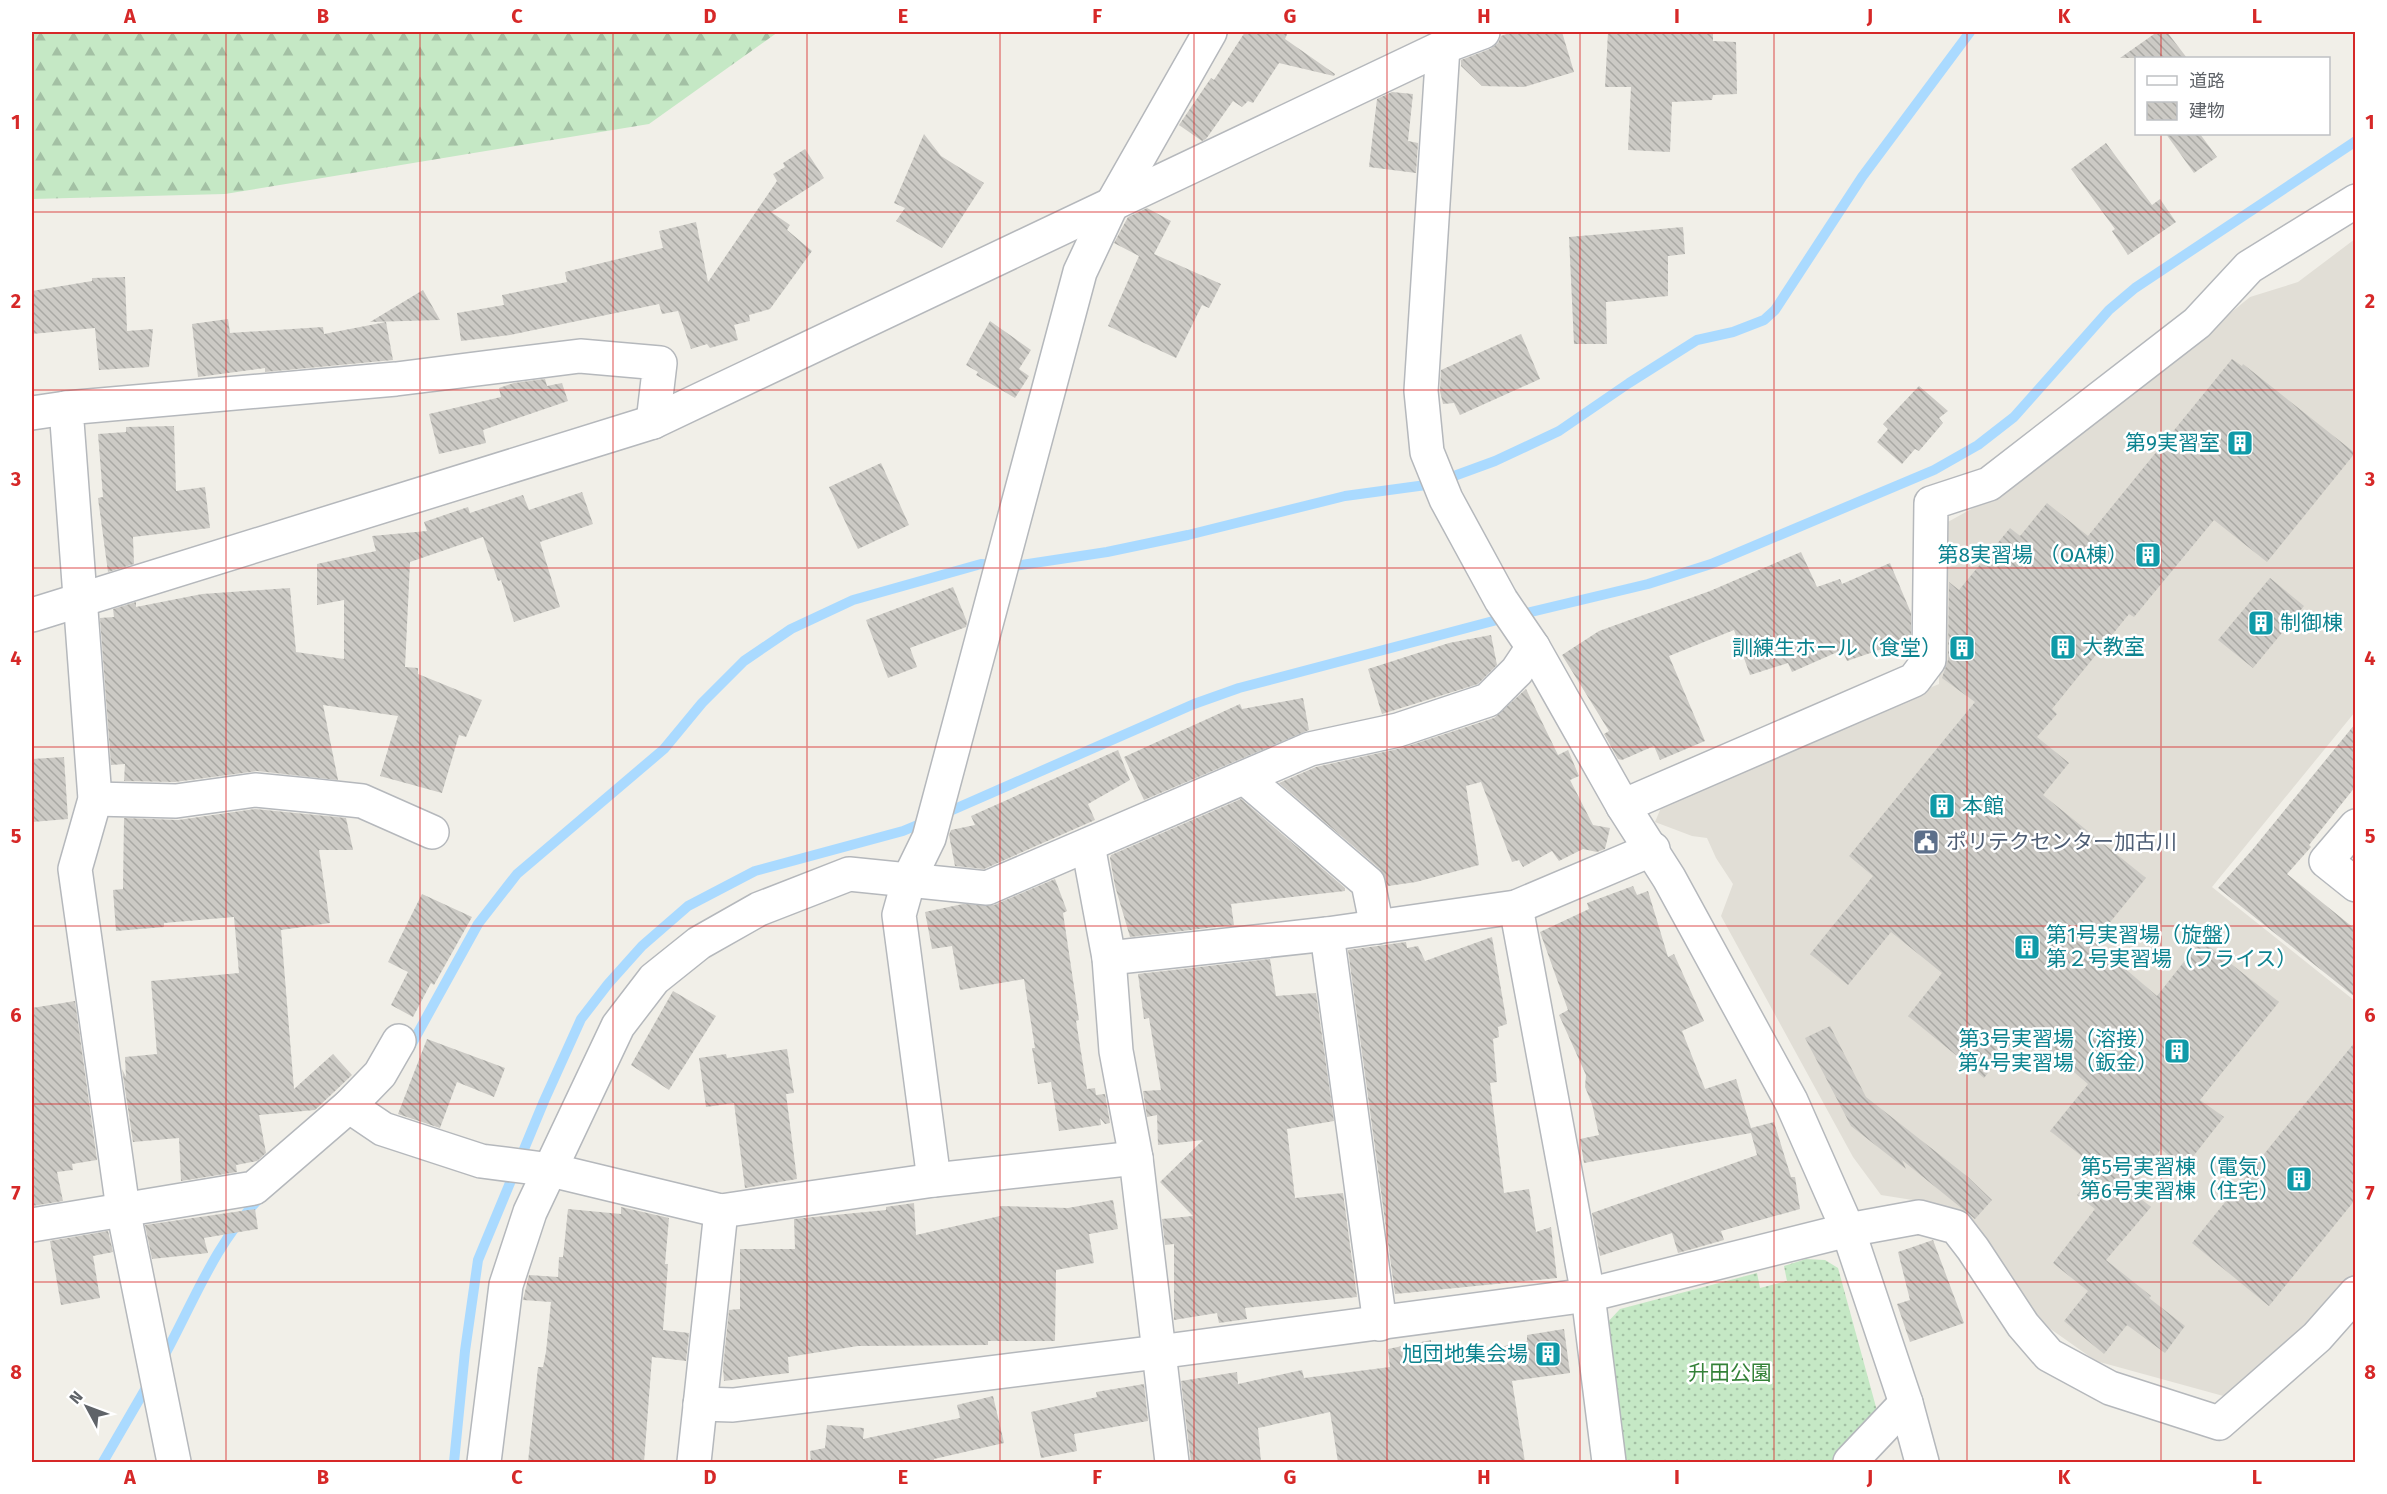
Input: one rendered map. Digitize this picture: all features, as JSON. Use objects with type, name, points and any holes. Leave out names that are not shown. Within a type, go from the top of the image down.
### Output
[{"type":"street","points":[[934,1180],[899,915],[909,879],[929,838],[1080,272],[1111,206],[1210,32]]},
{"type":"street","points":[[32,615],[653,422],[1443,47],[1483,32]]},
{"type":"street","points":[[1443,47],[1421,391],[1427,452],[1446,499],[1501,600],[1533,647],[1623,806],[1653,849],[1768,1055],[1791,1101],[1848,1230],[1906,1402],[1922,1462]]},
{"type":"street","points":[[1623,806],[1914,680],[1929,660],[1931,503],[1989,484],[2197,323],[2249,267],[2355,201]]},
{"type":"street","points":[[32,413],[66,408],[396,379],[580,356],[660,363],[653,422]]},
{"type":"street","points":[[66,408],[95,799],[75,869],[123,1209],[174,1462]]},
{"type":"street","points":[[484,1462],[506,1285],[545,1169],[618,1026],[654,979],[699,943],[759,909],[849,874],[987,888],[1310,749],[1398,730],[1488,700],[1517,671],[1533,647]]},
{"type":"street","points":[[1245,778],[1368,883],[1377,927]]},
{"type":"street","points":[[95,799],[176,801],[255,790],[307,795],[362,801],[432,832]]},
{"type":"street","points":[[2355,826],[2326,861],[2355,885]]},
{"type":"street","points":[[1088,845],[1108,958],[1116,1051],[1136,1158],[1172,1462]]},
{"type":"street","points":[[1108,958],[1377,927],[1516,907],[1653,849]]},
{"type":"street","points":[[1516,907],[1588,1295],[1609,1462]]},
{"type":"street","points":[[1328,933],[1380,1324]]},
{"type":"street","points":[[32,1225],[254,1188],[350,1108],[380,1074],[399,1041]]},
{"type":"street","points":[[350,1108],[383,1128],[481,1161],[545,1169],[720,1211],[934,1180],[1136,1158]]},
{"type":"street","points":[[694,1462],[720,1211]]},
{"type":"street","points":[[700,1404],[733,1405],[1380,1324],[1588,1295],[1848,1230],[1919,1217],[1956,1227],[2023,1325],[2049,1355],[2110,1389],[2219,1423],[2317,1337],[2355,1293]]},
{"type":"street","points":[[1850,1462],[1906,1402]]},
{"type":"shaded area","name":"ポリテクセンター加古川","points":[[2355,239],[2355,712],[2212,887],[2355,1001],[2355,1273],[2316,1320],[2227,1397],[2096,1361],[2042,1323],[1985,1239],[1925,1202],[1881,1195],[1853,1157],[1721,916],[1733,884],[1716,858],[1707,838],[1692,836],[1655,822],[1665,798],[1939,684],[1941,547],[1946,523],[1984,502],[2205,334],[2250,297],[2298,282]]},
{"type":"green space","points":[[32,32],[778,32],[649,124],[225,194],[32,199]]},
{"type":"green space","name":"升田公園","points":[[1806,1259],[1825,1260],[1838,1268],[1879,1418],[1839,1462],[1623,1462],[1605,1325],[1620,1309],[1757,1273],[1760,1288],[1787,1281],[1784,1266]]},
{"type":"building","points":[[1245,32],[1288,32],[1285,39],[1335,74],[1334,76],[1279,63],[1253,103],[1248,101],[1242,107],[1233,101],[1206,139],[1202,141],[1179,125],[1211,78],[1214,80]]},
{"type":"building","points":[[1512,32],[1562,32],[1574,72],[1524,87],[1482,86],[1461,66],[1461,60],[1490,49],[1498,43],[1501,36]]},
{"type":"building","points":[[1608,32],[1713,32],[1713,41],[1736,42],[1737,94],[1713,95],[1712,100],[1672,102],[1670,152],[1628,150],[1631,87],[1605,87]]},
{"type":"building","points":[[2157,32],[2167,32],[2186,57],[2135,57],[2120,58]]},
{"type":"building","points":[[1392,92],[1413,94],[1408,141],[1418,143],[1416,173],[1369,167],[1377,99]]},
{"type":"building","points":[[924,134],[941,156],[984,183],[942,248],[896,221],[905,208],[894,203]]},
{"type":"building","points":[[2167,135],[2201,135],[2217,157],[2194,173]]},
{"type":"building","points":[[2106,143],[2152,205],[2160,199],[2176,222],[2128,255],[2112,231],[2115,229],[2071,169]]},
{"type":"building","points":[[805,149],[824,178],[771,212],[790,225],[787,230],[812,251],[770,309],[749,315],[750,321],[734,325],[738,340],[710,348],[707,344],[691,349],[678,311],[662,314],[659,304],[510,335],[461,341],[457,313],[504,305],[502,295],[567,282],[565,272],[663,248],[659,231],[696,222],[708,282],[777,181],[773,174],[785,167],[783,163]]},
{"type":"building","points":[[1147,208],[1171,221],[1154,254],[1221,284],[1209,308],[1202,305],[1176,358],[1108,326],[1139,256],[1114,243],[1128,217]]},
{"type":"building","points":[[1683,227],[1685,254],[1668,256],[1668,296],[1606,302],[1607,344],[1574,344],[1569,237]]},
{"type":"building","points":[[125,277],[127,331],[153,329],[149,367],[99,370],[95,328],[32,334],[32,291],[92,281],[92,278]]},
{"type":"building","points":[[423,290],[440,320],[370,322]]},
{"type":"building","points":[[228,319],[230,333],[323,327],[324,334],[386,322],[393,360],[265,372],[265,368],[198,377],[192,324]]},
{"type":"building","points":[[990,321],[1031,350],[1019,369],[1029,376],[1015,398],[976,375],[978,372],[966,365]]},
{"type":"building","points":[[1521,334],[1540,379],[1460,415],[1454,403],[1443,404],[1440,391],[1441,370]]},
{"type":"building","points":[[2232,359],[2242,366],[2243,364],[2355,453],[2267,562],[2214,520],[2134,617],[2129,614],[2052,709],[2057,714],[2037,737],[2069,763],[2043,795],[2146,878],[2094,942],[2157,996],[2201,940],[2279,1002],[2200,1100],[2224,1117],[2184,1168],[2161,1149],[2130,1190],[2151,1207],[2106,1260],[2185,1326],[2165,1353],[2127,1325],[2104,1354],[2064,1321],[2088,1291],[2053,1263],[2095,1209],[2077,1195],[2098,1169],[2050,1131],[2088,1084],[2023,1029],[1984,1078],[1908,1016],[1942,973],[1891,932],[1848,985],[1810,954],[1873,876],[1849,856],[1975,702],[1942,678],[1948,660],[1949,582],[1959,590],[2010,528],[2020,536],[2047,503],[2088,536]]},
{"type":"building","points":[[545,379],[547,386],[562,383],[568,401],[483,430],[486,443],[439,454],[429,414],[501,397],[499,388],[514,383]]},
{"type":"building","points":[[1919,386],[1948,411],[1939,418],[1943,423],[1919,451],[1915,449],[1902,464],[1877,442],[1888,429],[1883,424]]},
{"type":"building","points":[[174,426],[176,491],[205,487],[210,528],[133,537],[134,564],[108,572],[98,498],[103,497],[98,434],[126,432],[126,427]]},
{"type":"building","points":[[881,463],[909,525],[858,549],[829,487]]},
{"type":"building","points":[[582,492],[593,524],[540,542],[560,607],[514,622],[501,580],[498,581],[483,537],[410,562],[405,667],[418,668],[418,674],[482,700],[466,737],[459,735],[442,793],[380,776],[398,716],[323,705],[338,780],[257,771],[175,782],[124,781],[125,764],[111,765],[100,618],[114,617],[113,609],[136,602],[136,607],[202,594],[290,588],[296,652],[344,659],[344,600],[317,605],[317,564],[376,551],[372,536],[427,531],[424,522],[468,507],[470,513],[523,495],[529,510]]},
{"type":"building","points":[[1801,552],[1817,587],[1840,579],[1842,584],[1890,563],[1911,613],[1911,639],[1847,661],[1842,650],[1792,672],[1788,663],[1750,675],[1734,630],[1669,656],[1705,741],[1660,760],[1654,746],[1622,760],[1618,759],[1604,734],[1609,731],[1562,655],[1599,631],[1710,591]]},
{"type":"building","name":"制御棟","points":[[2270,578],[2304,606],[2253,668],[2218,640]]},
{"type":"building","points":[[953,587],[967,622],[966,627],[910,648],[917,667],[888,678],[866,620]]},
{"type":"building","points":[[1491,635],[1497,665],[1478,684],[1382,714],[1368,669],[1449,643]]},
{"type":"building","points":[[1526,689],[1558,755],[1568,750],[1579,776],[1570,780],[1593,825],[1610,828],[1605,849],[1597,852],[1583,849],[1559,861],[1552,851],[1523,867],[1519,860],[1512,862],[1481,782],[1466,786],[1479,865],[1416,882],[1388,886],[1380,869],[1279,783],[1316,767],[1402,748],[1494,718]]},
{"type":"building","points":[[1303,698],[1309,730],[1144,800],[1124,757],[1240,704],[1242,709]]},
{"type":"building","points":[[2355,724],[2355,787],[2309,845],[2311,847],[2287,874],[2355,929],[2355,997],[2218,888],[2253,849]]},
{"type":"building","points":[[1118,750],[1130,780],[1088,804],[1095,820],[984,869],[955,866],[949,835],[951,830],[975,825],[971,816]]},
{"type":"building","points":[[64,757],[68,819],[32,822],[32,759]]},
{"type":"building","points":[[1241,799],[1345,888],[1345,891],[1231,904],[1234,925],[1130,937],[1115,886],[1111,855]]},
{"type":"building","points":[[255,809],[346,818],[353,850],[319,850],[330,923],[281,930],[294,1089],[333,1054],[352,1075],[315,1110],[259,1115],[266,1153],[257,1161],[236,1165],[237,1172],[181,1181],[179,1138],[133,1142],[122,1069],[126,1077],[125,1057],[157,1054],[151,981],[239,973],[234,917],[164,923],[164,927],[116,931],[113,890],[123,889],[124,818],[178,820]]},
{"type":"building","points":[[1055,879],[1067,911],[1063,913],[1087,1089],[1095,1088],[1096,1095],[1105,1094],[1110,1123],[1105,1124],[1100,1118],[1101,1125],[1059,1131],[1051,1082],[1038,1084],[1024,979],[960,990],[952,946],[932,949],[925,912],[963,904],[994,905]]},
{"type":"building","points":[[1633,886],[1637,895],[1648,891],[1668,957],[1674,954],[1704,1021],[1682,1031],[1705,1089],[1736,1079],[1751,1128],[1774,1122],[1791,1177],[1795,1177],[1800,1209],[1721,1231],[1724,1240],[1678,1253],[1672,1233],[1600,1256],[1592,1213],[1757,1155],[1751,1133],[1584,1163],[1580,1139],[1599,1135],[1592,1104],[1585,1087],[1586,1075],[1559,1015],[1568,1010],[1540,932],[1589,909],[1587,903]]},
{"type":"building","points":[[422,894],[472,917],[434,985],[431,983],[413,1017],[391,1005],[408,972],[388,962]]},
{"type":"building","points":[[1492,937],[1507,1024],[1498,1027],[1499,1037],[1493,1039],[1497,1082],[1490,1083],[1504,1193],[1529,1189],[1536,1232],[1551,1227],[1557,1278],[1395,1294],[1348,950],[1406,942],[1407,948],[1418,946],[1425,961]]},
{"type":"building","points":[[1270,959],[1276,996],[1316,993],[1334,1121],[1287,1129],[1295,1198],[1343,1193],[1357,1297],[1245,1308],[1247,1319],[1219,1323],[1217,1313],[1174,1320],[1174,1244],[1165,1245],[1162,1219],[1193,1216],[1160,1182],[1203,1140],[1158,1145],[1157,1115],[1147,1117],[1143,1091],[1161,1090],[1149,1018],[1144,1019],[1138,974]]},
{"type":"building","points":[[673,991],[716,1016],[669,1090],[631,1065]]},
{"type":"building","points":[[75,1001],[97,1160],[72,1164],[73,1170],[57,1172],[63,1201],[32,1206],[32,1008]]},
{"type":"building","points":[[1830,1026],[1866,1097],[1968,1177],[1992,1200],[1975,1219],[1902,1160],[1906,1169],[1851,1126],[1805,1038]]},
{"type":"building","points":[[427,1039],[505,1068],[494,1097],[457,1082],[440,1128],[398,1114]]},
{"type":"building","name":"第5号実習棟（電気） 第6号実習棟（住宅）","points":[[2355,1042],[2355,1200],[2269,1306],[2192,1243]]},
{"type":"building","points":[[787,1049],[794,1093],[786,1094],[797,1179],[745,1188],[734,1103],[706,1107],[699,1058],[726,1054],[727,1058]]},
{"type":"building","points":[[1113,1200],[1118,1229],[1089,1234],[1094,1263],[1056,1270],[1055,1341],[988,1341],[988,1345],[858,1346],[788,1357],[789,1373],[724,1381],[723,1368],[729,1310],[740,1309],[740,1249],[795,1249],[794,1219],[886,1210],[886,1207],[914,1203],[916,1235],[1000,1216],[1000,1206],[1068,1208]]},
{"type":"building","points":[[621,1207],[669,1218],[663,1330],[689,1333],[686,1361],[652,1357],[644,1462],[528,1462],[538,1367],[543,1367],[546,1352],[551,1302],[523,1300],[529,1275],[558,1277],[559,1257],[563,1257],[568,1209],[621,1214]]},
{"type":"building","points":[[255,1209],[258,1229],[204,1238],[208,1253],[152,1259],[145,1225]]},
{"type":"building","points":[[108,1231],[113,1252],[93,1256],[100,1298],[61,1305],[50,1241]]},
{"type":"building","points":[[1933,1240],[1964,1323],[1910,1342],[1897,1304],[1910,1300],[1898,1252]]},
{"type":"building","points":[[1564,1329],[1570,1373],[1512,1381],[1525,1462],[1338,1462],[1330,1412],[1258,1428],[1261,1462],[1191,1462],[1181,1381],[1237,1372],[1238,1384],[1302,1370],[1304,1378],[1390,1367],[1388,1349],[1431,1340],[1432,1362],[1527,1341],[1527,1335]]},
{"type":"building","points":[[1144,1384],[1148,1421],[1074,1434],[1077,1451],[1041,1458],[1031,1412],[1097,1397],[1096,1392]]},
{"type":"building","points":[[993,1396],[1004,1443],[934,1459],[934,1462],[811,1462],[810,1451],[825,1448],[827,1425],[864,1428],[863,1439],[960,1418],[957,1405]]},
{"type":"waterway","points":[[409,1049],[478,924],[517,874],[664,749],[702,703],[744,661],[791,629],[853,600],[981,564],[1014,566],[1107,552],[1188,535],[1345,496],[1426,485],[1495,461],[1559,431],[1697,340],[1733,332],[1764,320],[1775,310],[1862,177],[1970,32]]},
{"type":"waterway","points":[[941,815],[1194,704],[1239,688],[1497,620],[1648,584],[1711,564],[1934,470],[1978,445],[2014,417],[2109,310],[2135,288],[2356,141]]},
{"type":"waterway","points":[[454,1462],[465,1351],[478,1260],[581,1019],[642,946],[688,906],[755,871],[903,831],[927,821]]},
{"type":"waterway","points":[[162,1360],[206,1274],[230,1234],[261,1197]]},
{"type":"waterway","points":[[103,1462],[150,1381]]},
{"type":"place","name":"第9実習室","points":[[2240,443]]},
{"type":"place","name":"第8実習場 （OA棟）","points":[[2148,555]]},
{"type":"place","name":"制御棟","points":[[2261,623]]},
{"type":"place","name":"大教室","points":[[2063,647]]},
{"type":"place","name":"訓練生ホール（食堂）","points":[[1962,648]]},
{"type":"place","name":"本館","points":[[1942,806]]},
{"type":"place","name":"ポリテクセンター加古川","points":[[1926,842]]},
{"type":"place","name":"第1号実習場（旋盤） 第２号実習場（フライス）","points":[[2027,947]]},
{"type":"place","name":"第3号実習場（溶接） 第4号実習場（鈑金）","points":[[2177,1051]]},
{"type":"place","name":"第5号実習棟（電気） 第6号実習棟（住宅）","points":[[2299,1179]]},
{"type":"place","name":"旭団地集会場","points":[[1548,1354]]}]
